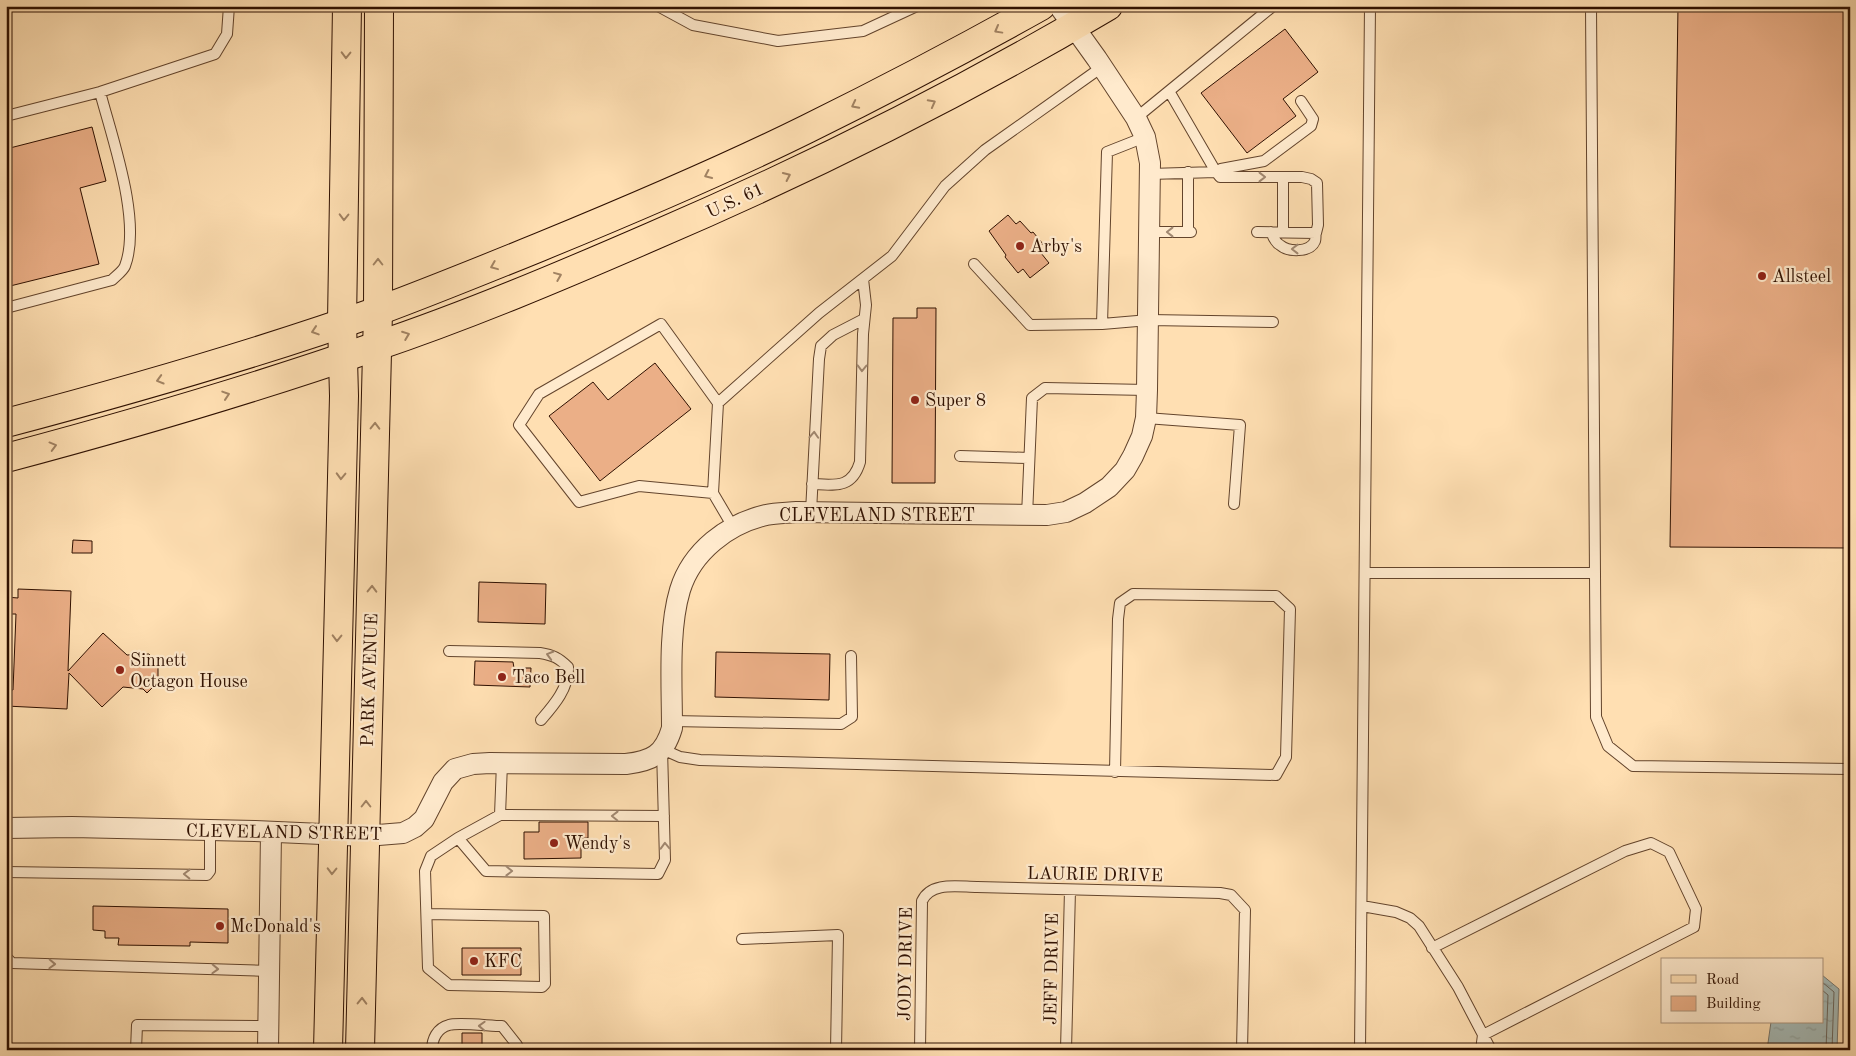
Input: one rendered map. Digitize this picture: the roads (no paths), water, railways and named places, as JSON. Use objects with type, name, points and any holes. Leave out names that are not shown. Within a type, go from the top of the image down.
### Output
[{"type":"main road","name":"PARK AVENUE","points":[[328,1050],[344,357],[342,322],[347,6]]},
{"type":"main road","name":"PARK AVENUE","points":[[360,1050],[378,310],[379,6]]},
{"type":"main road","name":"U.S. 61","points":[[6,423],[96,399],[206,366],[342,322],[503,262],[688,185],[805,130],[877,94],[1041,6]]},
{"type":"main road","name":"U.S. 61","points":[[6,458],[180,410],[377,346],[492,304],[706,214],[894,124],[1066,16],[1108,6]]},
{"type":"street","name":"CLEVELAND STREET","points":[[6,828],[72,827],[210,830],[366,836],[403,833],[415,827],[424,819],[443,782],[455,769],[473,764],[626,764],[652,759],[668,741],[672,721],[674,619],[680,589],[693,563],[718,537],[733,527],[768,514],[811,512],[1047,515],[1066,512],[1085,503],[1109,487],[1125,470],[1134,456],[1142,436],[1146,418],[1148,390],[1150,163],[1145,137],[1136,118],[1066,16]]},
{"type":"street","points":[[268,1050],[271,832]]},
{"type":"lane","points":[[6,116],[100,92],[215,54],[227,34],[229,6]]},
{"type":"lane","points":[[658,6],[693,25],[778,41],[863,30],[916,6]]},
{"type":"lane","points":[[1136,118],[1273,6]]},
{"type":"lane","points":[[1360,1050],[1370,6]]},
{"type":"lane","points":[[1591,6],[1596,717],[1608,746],[1633,766],[1850,768]]},
{"type":"lane","points":[[718,403],[819,313],[892,256],[945,186],[985,150],[1102,67]]},
{"type":"lane","points":[[1169,91],[1220,176],[1302,176],[1317,183],[1318,225],[1315,241],[1310,247],[1288,250],[1278,245],[1271,232]]},
{"type":"lane","points":[[6,308],[112,280],[124,267],[131,235],[126,196],[100,92]]},
{"type":"lane","points":[[1150,174],[1216,172],[1220,169],[1264,161],[1311,126],[1314,119],[1301,101]]},
{"type":"lane","points":[[1102,324],[1107,152],[1145,137]]},
{"type":"lane","points":[[1149,232],[1189,232],[1188,172]]},
{"type":"lane","points":[[1283,176],[1284,232]]},
{"type":"lane","points":[[1257,232],[1316,233]]},
{"type":"lane","points":[[974,264],[1030,325],[1102,324],[1149,320],[1273,322]]},
{"type":"lane","points":[[812,484],[840,485],[857,472],[860,462],[862,334],[866,305],[862,279]]},
{"type":"lane","points":[[811,512],[818,359],[821,346],[832,335],[864,319]]},
{"type":"lane","points":[[713,494],[639,486],[579,502],[519,425],[539,394],[661,324],[718,403],[713,494],[733,527]]},
{"type":"lane","points":[[1027,516],[1032,398],[1046,388],[1148,390]]},
{"type":"lane","points":[[1146,418],[1240,425],[1234,504]]},
{"type":"lane","points":[[960,456],[1029,458]]},
{"type":"lane","points":[[1365,573],[1595,573]]},
{"type":"lane","points":[[458,838],[486,871],[658,874],[665,860],[662,749],[680,757],[700,760],[1115,772],[1276,775],[1286,757],[1290,609],[1276,596],[1133,594],[1120,603],[1118,619],[1115,772]]},
{"type":"lane","points":[[449,651],[540,653],[553,655],[560,659],[568,667],[566,681],[556,702],[541,720]]},
{"type":"lane","points":[[672,721],[841,724],[852,717],[851,656]]},
{"type":"lane","points":[[500,814],[502,763]]},
{"type":"lane","points":[[427,914],[544,916],[545,984],[542,987],[449,985],[428,968],[425,871],[431,856],[500,814],[664,816]]},
{"type":"lane","points":[[6,872],[207,875],[210,871],[210,830]]},
{"type":"lane","points":[[1432,948],[1625,851],[1651,844],[1669,852],[1696,909],[1694,927],[1483,1035]]},
{"type":"lane","name":"LAURIE DRIVE","points":[[938,887],[1220,893],[1231,895],[1245,910],[1242,1050]]},
{"type":"lane","name":"JODY DRIVE","points":[[920,1050],[922,901],[924,896],[938,887]]},
{"type":"lane","name":"JEFF DRIVE","points":[[1066,1050],[1070,890]]},
{"type":"lane","points":[[1362,906],[1396,912],[1410,918],[1419,926],[1458,987],[1491,1050]]},
{"type":"lane","points":[[742,939],[838,935],[836,1050]]},
{"type":"lane","points":[[6,957],[12,963],[269,971]]},
{"type":"lane","points":[[432,1050],[432,1040],[439,1030],[449,1024],[502,1026],[517,1045],[518,1050]]},
{"type":"lane","points":[[136,1050],[137,1025],[268,1026]]},
{"type":"lane","points":[[1481,1050],[1483,1035]]},
{"type":"water","points":[[1824,977],[1839,989],[1837,1050],[1767,1050],[1771,1024],[1824,1024]]},
{"type":"place","name":"Arby's","points":[[1020,246]]},
{"type":"place","name":"Allsteel","points":[[1762,276]]},
{"type":"place","name":"Super 8","points":[[915,400]]},
{"type":"place","name":"Sinnett Octagon House","points":[[120,670]]},
{"type":"place","name":"Taco Bell","points":[[502,677]]},
{"type":"place","name":"Wendy's","points":[[554,843]]},
{"type":"place","name":"McDonald's","points":[[220,926]]},
{"type":"place","name":"KFC","points":[[474,961]]}]
